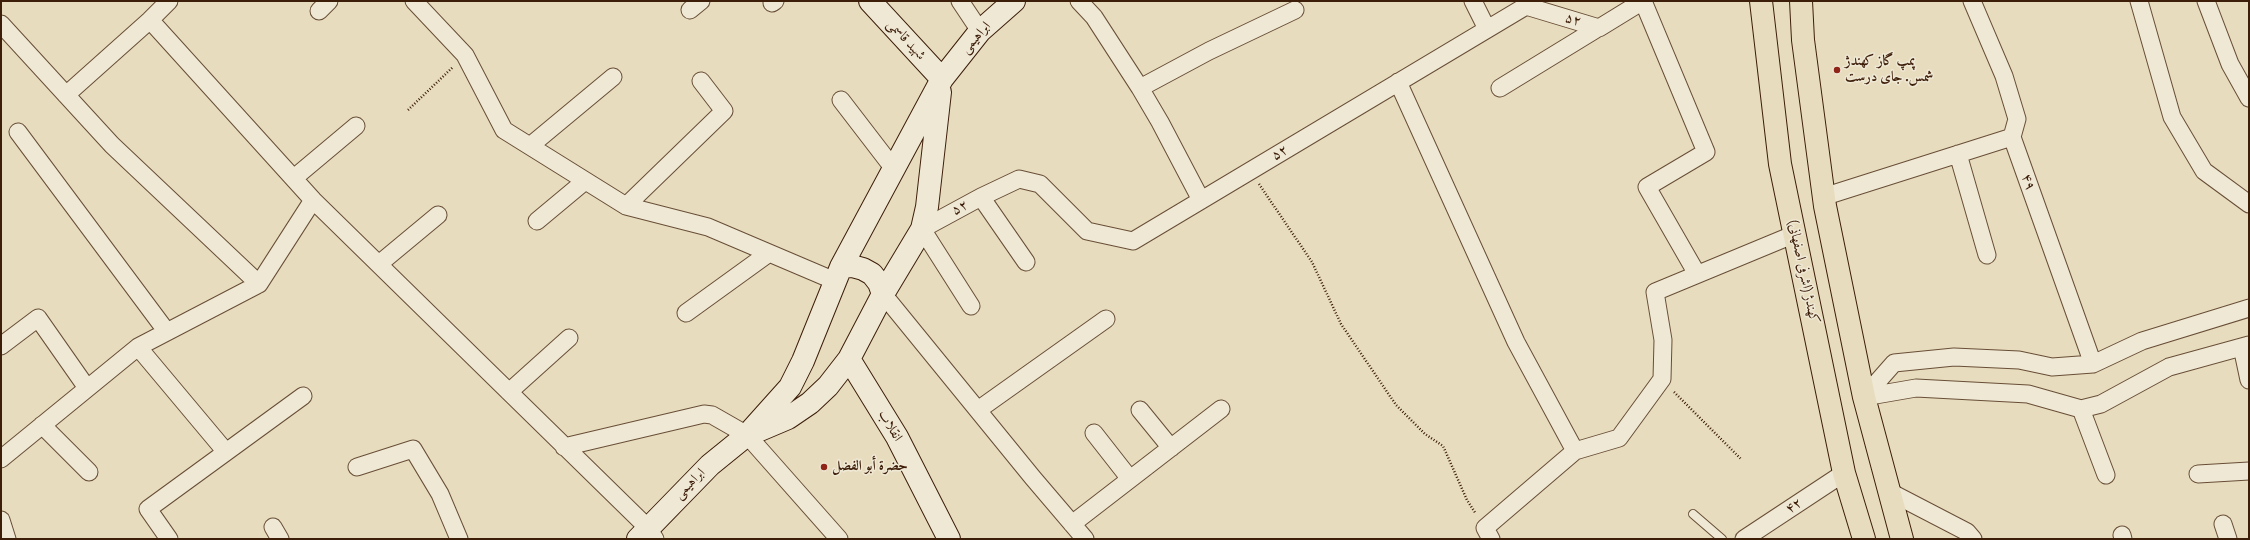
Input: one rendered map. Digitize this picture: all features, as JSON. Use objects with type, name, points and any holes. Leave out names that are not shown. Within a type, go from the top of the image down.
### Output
[{"type":"main road","name":"شهید قاسمی","points":[[870,1],[942,78]]},
{"type":"main road","name":"ابراهیمی","points":[[647,535],[710,465],[747,435],[795,380],[838,274],[894,169],[906,143],[942,78],[980,31],[1014,1]]},
{"type":"main road","points":[[1801,1],[1803,40],[1823,197],[1864,397],[1902,539]]},
{"type":"main road","name":"کهندژ (اشرفی اصفهانی)","points":[[1759,4],[1780,164],[1844,473],[1864,539]]},
{"type":"main road","points":[[747,435],[788,418],[810,403],[828,386],[849,359],[883,294],[922,229],[927,207],[942,78]]},
{"type":"main road","points":[[838,274],[852,266],[863,269],[872,274],[879,283],[883,294]]},
{"type":"main road","name":"انقلاب","points":[[849,359],[897,437],[948,539]]},
{"type":"street","points":[[66,95],[150,20],[169,1]]},
{"type":"street","points":[[414,1],[465,55],[504,130],[626,206],[708,227],[769,253],[838,274]]},
{"type":"street","points":[[960,1],[980,31]]},
{"type":"street","points":[[1079,1],[1094,17],[1140,88],[1160,122],[1201,200]]},
{"type":"street","points":[[1473,1],[1487,29]]},
{"type":"street","points":[[1643,1],[1706,152],[1647,187],[1697,274]]},
{"type":"street","name":"۵۲","points":[[922,229],[1018,179],[1040,184],[1087,231],[1133,241],[1526,6],[1598,28],[1643,1]]},
{"type":"street","points":[[1823,197],[2012,137],[2017,118],[2004,76],[1972,1]]},
{"type":"street","points":[[2139,1],[2172,117],[2204,171],[2249,204]]},
{"type":"street","points":[[2206,1],[2230,64],[2249,98]]},
{"type":"street","points":[[1140,88],[1209,51],[1295,10]]},
{"type":"street","points":[[150,20],[314,200],[564,447],[647,535]]},
{"type":"street","points":[[1,24],[112,145],[259,284]]},
{"type":"street","points":[[1500,88],[1598,28]]},
{"type":"street","points":[[530,146],[612,77]]},
{"type":"street","points":[[626,206],[724,111],[701,81]]},
{"type":"street","points":[[1398,82],[1516,342],[1575,451]]},
{"type":"street","points":[[841,100],[894,169]]},
{"type":"street","points":[[294,178],[356,126]]},
{"type":"street","points":[[18,132],[167,332]]},
{"type":"street","name":"۴۹","points":[[2012,137],[2093,364]]},
{"type":"street","points":[[1958,154],[1987,255]]},
{"type":"street","points":[[537,221],[585,181]]},
{"type":"street","points":[[981,197],[1026,262]]},
{"type":"street","points":[[1,459],[138,347],[259,284],[314,200]]},
{"type":"street","points":[[379,264],[438,215]]},
{"type":"street","points":[[922,229],[971,306]]},
{"type":"street","points":[[1488,534],[1575,451],[1619,438],[1662,379],[1663,340],[1655,292],[1795,234]]},
{"type":"street","points":[[686,314],[769,253]]},
{"type":"street","points":[[883,294],[1085,539]]},
{"type":"street","points":[[1864,397],[1894,363],[1954,356],[2019,360],[2052,367],[2093,364],[2142,341],[2249,308]]},
{"type":"street","points":[[1,346],[38,318],[87,388]]},
{"type":"street","points":[[978,410],[1106,318]]},
{"type":"street","points":[[509,392],[569,338]]},
{"type":"street","points":[[1864,397],[1916,388],[2028,394],[2081,409],[2101,404],[2170,367],[2245,346],[2249,380]]},
{"type":"street","points":[[138,347],[226,452]]},
{"type":"street","points":[[169,539],[148,509],[303,396]]},
{"type":"street","points":[[1072,524],[1221,409]]},
{"type":"street","points":[[2081,409],[2106,475]]},
{"type":"street","points":[[1140,410],[1171,448]]},
{"type":"street","points":[[564,447],[704,414],[712,415],[747,435],[839,539]]},
{"type":"street","points":[[42,425],[89,472]]},
{"type":"street","points":[[1094,433],[1130,479]]},
{"type":"street","points":[[357,467],[413,450],[440,494],[459,539]]},
{"type":"street","points":[[2198,474],[2249,471]]},
{"type":"street","name":"۴۲","points":[[1744,539],[1844,473]]},
{"type":"street","points":[[1888,491],[1967,532],[1973,539]]},
{"type":"street","points":[[1,520],[6,539]]},
{"type":"lane","points":[[1693,514],[1722,539]]},
{"type":"path","points":[[408,110],[465,55]]},
{"type":"path","points":[[1251,170],[1312,262],[1341,324],[1396,405],[1425,434],[1443,446],[1468,500],[1488,534]]},
{"type":"path","points":[[1662,379],[1741,460]]},
{"type":"place","name":"پمپ گاز کهندژ شمس. جای درست","points":[[1837,70]]},
{"type":"place","name":"حضرة أبو الفضل","points":[[824,467]]}]
